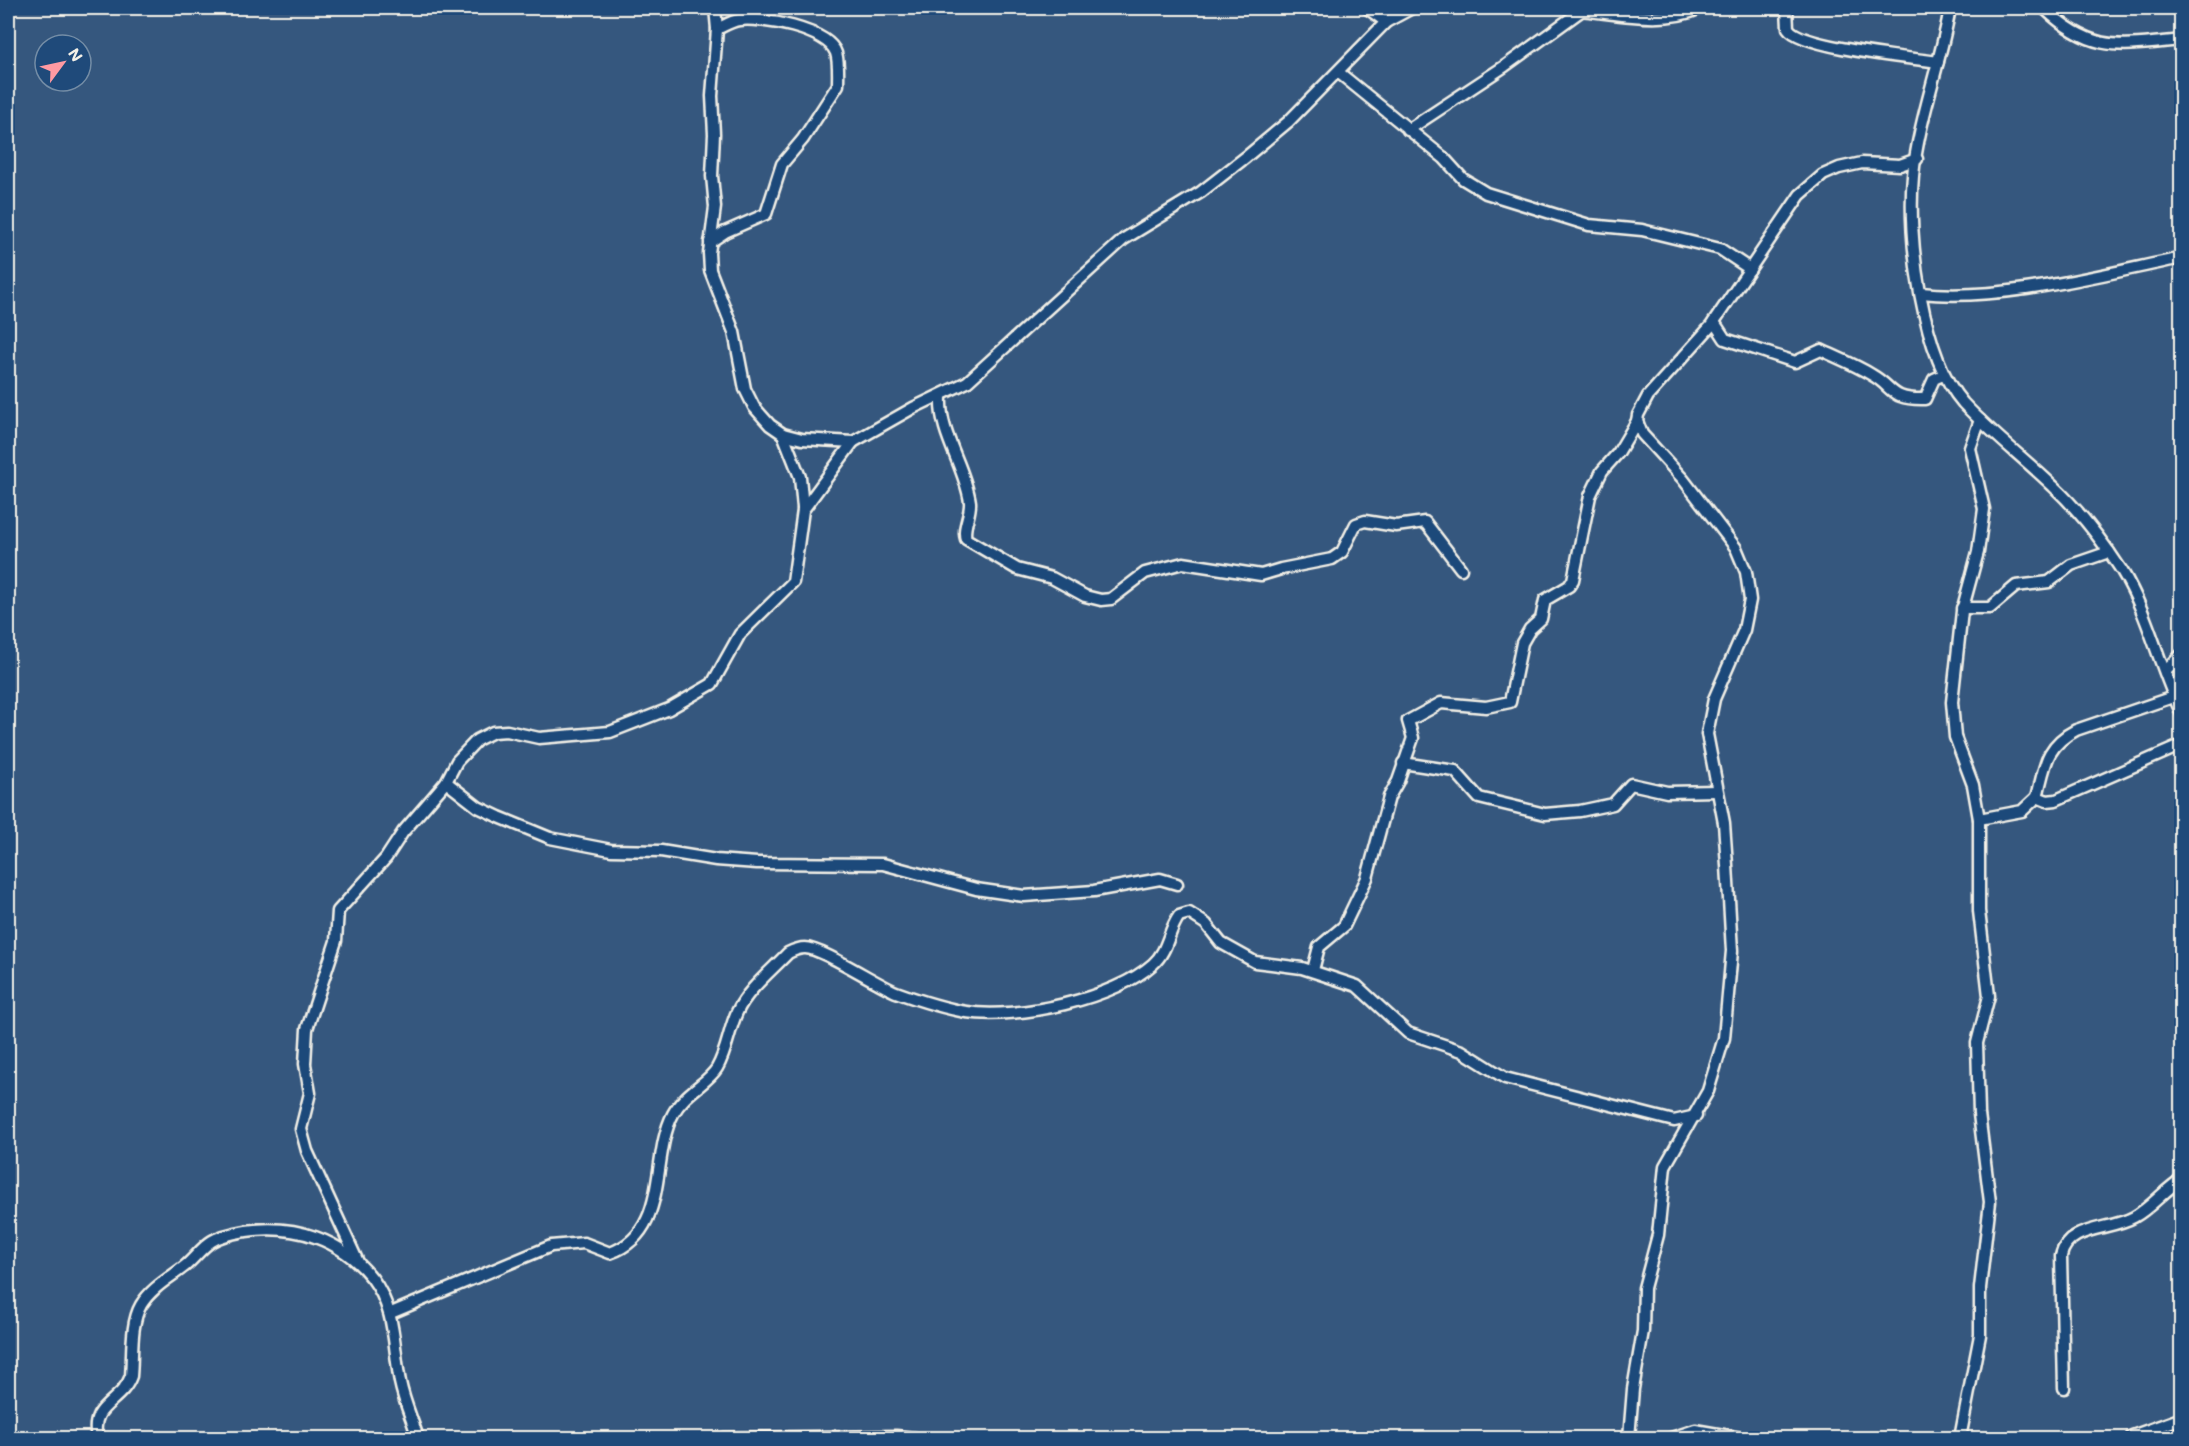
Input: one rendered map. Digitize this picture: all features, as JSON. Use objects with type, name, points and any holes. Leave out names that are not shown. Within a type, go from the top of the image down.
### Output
[{"type":"street","points":[[715,8],[717,29],[712,96],[714,134],[712,176],[715,222],[710,242],[710,270],[735,332],[746,389],[754,407],[770,425],[783,434],[802,439],[853,442]]},
{"type":"street","points":[[1367,8],[1386,22]]},
{"type":"street","points":[[803,510],[853,442],[913,408],[941,397],[967,382],[1124,239],[1201,192],[1246,157],[1288,122],[1386,22],[1412,8]]},
{"type":"street","points":[[1408,130],[1496,73],[1583,9],[1649,17],[1680,16],[1701,8]]},
{"type":"street","points":[[1786,8],[1788,28],[1798,37],[1836,47],[1938,62]]},
{"type":"street","points":[[1950,8],[1913,175],[1913,208],[1921,293],[1936,358],[1943,375],[1962,401],[2062,494],[2109,552],[2141,609],[2181,714]]},
{"type":"street","points":[[2044,8],[2075,34],[2091,41],[2124,45],[2181,40]]},
{"type":"street","points":[[710,242],[725,232],[766,214],[770,209],[782,164],[803,139],[838,85],[836,52],[822,37],[788,25],[746,20],[735,21],[717,29]]},
{"type":"street","points":[[1338,72],[1444,158],[1471,185],[1499,198],[1589,225],[1642,230],[1720,249],[1750,269]]},
{"type":"street","points":[[1313,970],[1319,946],[1344,926],[1367,878],[1389,796],[1413,736],[1408,722],[1416,714],[1440,703],[1486,707],[1510,702],[1526,634],[1541,619],[1545,600],[1569,586],[1573,580],[1590,496],[1602,471],[1618,453],[1637,422],[1648,396],[1714,322],[1773,237],[1792,204],[1822,175],[1852,165],[1900,165],[1917,159]]},
{"type":"street","points":[[1921,293],[1953,294],[2041,286],[2181,258]]},
{"type":"street","points":[[1714,322],[1725,339],[1792,362],[1821,350],[1874,375],[1887,389],[1900,396],[1925,399],[1934,379],[1943,375]]},
{"type":"street","points":[[941,397],[940,414],[970,501],[966,539],[1017,569],[1052,579],[1085,596],[1101,600],[1111,599],[1145,573],[1183,562],[1261,576],[1281,569],[1332,559],[1342,552],[1356,524],[1365,520],[1396,526],[1425,522],[1461,569]]},
{"type":"street","points":[[1960,1438],[1980,1335],[1980,1288],[1990,1202],[1978,1114],[1977,1043],[1989,996],[1979,911],[1979,819],[1972,785],[1955,736],[1953,714],[1955,655],[1962,608],[1978,552],[1984,509],[1970,448],[1980,420]]},
{"type":"street","points":[[1629,1438],[1633,1389],[1643,1331],[1644,1288],[1658,1235],[1665,1166],[1696,1116],[1713,1079],[1722,1047],[1732,951],[1724,823],[1707,734],[1709,714],[1748,617],[1749,585],[1736,548],[1683,479],[1642,434],[1637,422]]},
{"type":"street","points":[[418,1438],[402,1389],[391,1313],[372,1280],[358,1262],[302,1137],[301,1129],[310,1093],[305,1064],[307,1029],[336,941],[338,911],[386,858],[403,832],[446,782],[463,753],[477,740],[493,732],[507,731],[540,738],[610,732],[669,709],[705,691],[720,673],[740,634],[793,582],[803,510],[800,477],[783,434]]},
{"type":"street","points":[[1962,608],[1990,608],[2016,586],[2049,582],[2071,564],[2109,552]]},
{"type":"street","points":[[2165,672],[2181,654]]},
{"type":"street","points":[[1979,819],[2022,811],[2037,797],[2051,749],[2063,737],[2076,730],[2174,697]]},
{"type":"street","points":[[2037,797],[2047,801],[2056,800],[2181,745]]},
{"type":"street","points":[[1403,763],[1455,771],[1479,798],[1545,814],[1580,812],[1613,804],[1631,784],[1667,792],[1717,791]]},
{"type":"street","points":[[446,782],[478,807],[499,817],[550,838],[611,850],[661,851],[716,860],[757,863],[883,864],[976,889],[1024,896],[1094,891],[1160,879],[1177,884]]},
{"type":"street","points":[[391,1313],[499,1269],[535,1251],[569,1243],[584,1243],[610,1253],[632,1240],[652,1209],[664,1135],[673,1113],[688,1093],[715,1071],[738,1011],[748,995],[788,953],[795,949],[813,949],[895,992],[968,1012],[998,1012],[1034,1008],[1092,996],[1119,985],[1136,976],[1160,956],[1174,923],[1184,914],[1197,917],[1221,943],[1255,962],[1313,970],[1357,986],[1408,1033],[1462,1051],[1505,1078],[1667,1120],[1681,1121],[1696,1116]]},
{"type":"street","points":[[2180,1180],[2181,1197]]},
{"type":"street","points":[[2064,1389],[2061,1256],[2065,1242],[2074,1235],[2106,1227],[2137,1215],[2180,1180]]},
{"type":"street","points":[[97,1438],[95,1424],[98,1415],[102,1408],[124,1392],[131,1376],[135,1323],[141,1306],[158,1285],[188,1264],[210,1241],[232,1233],[282,1228],[309,1233],[358,1262]]},
{"type":"street","points":[[2132,1436],[2181,1418]]},
{"type":"street","points":[[1671,1438],[1695,1430],[1741,1438]]},
{"type":"street","points":[[724,1438],[896,1436],[915,1438]]}]
